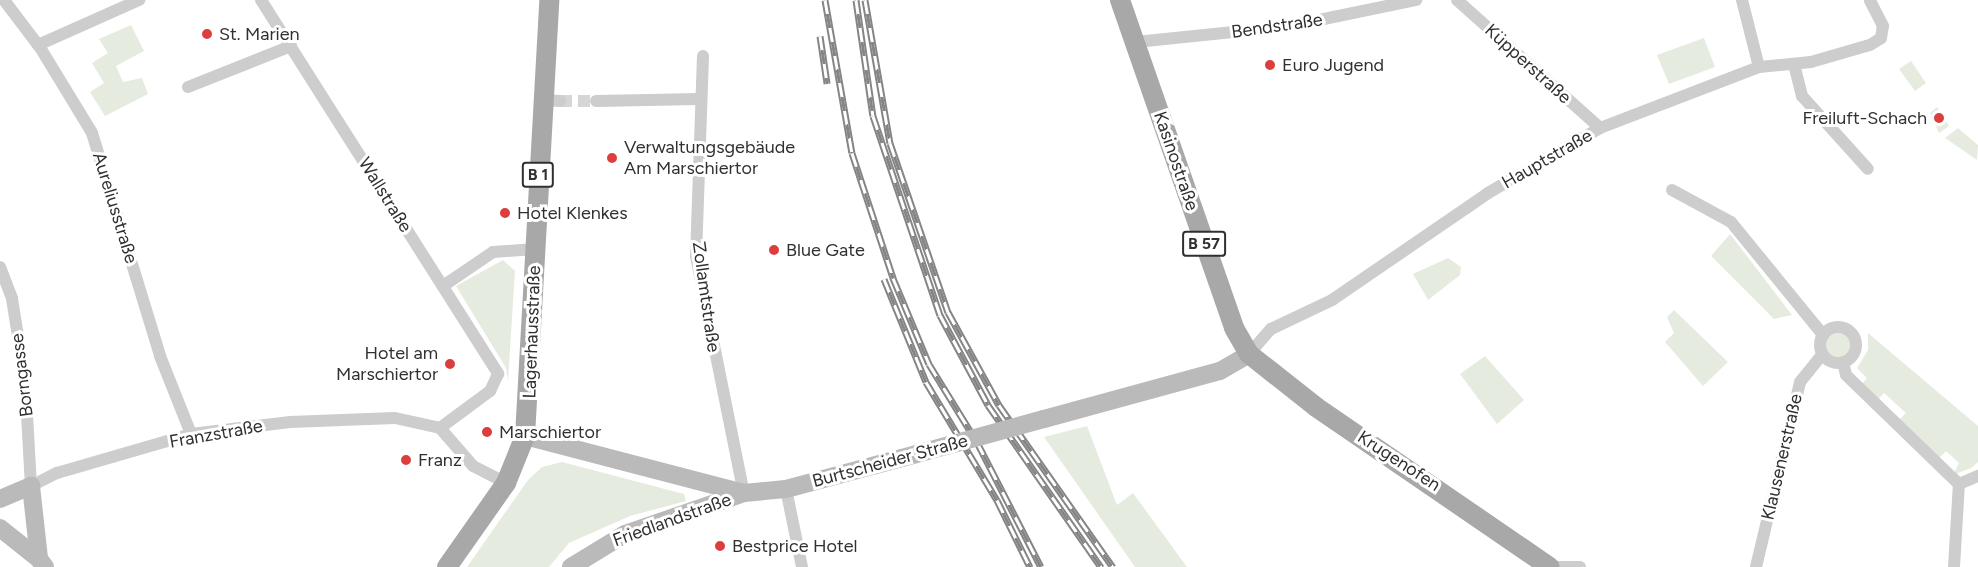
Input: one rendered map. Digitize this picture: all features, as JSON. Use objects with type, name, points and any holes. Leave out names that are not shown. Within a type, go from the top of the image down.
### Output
[{"type":"main road","name":"Lagerhausstraße","points":[[506,483],[525,436],[534,249],[551,100],[549,0]]},
{"type":"main road","name":"Kasinostraße","points":[[1120,0],[1232,321],[1249,354]]},
{"type":"main road","name":"Burtscheider Straße","points":[[525,436],[744,493],[786,489],[1220,371],[1249,354]]},
{"type":"main road","name":"Krugenofen","points":[[1249,354],[1316,407],[1550,567]]},
{"type":"main road","name":"B 1","points":[[447,567],[506,483]]},
{"type":"main road","name":"Franzstraße","points":[[0,499],[31,486]]},
{"type":"main road","points":[[31,486],[42,563]]},
{"type":"main road","name":"Friedlandstraße","points":[[571,567],[625,534],[744,493]]},
{"type":"main road","points":[[0,528],[42,563]]},
{"type":"street","name":"Aureliusstraße","points":[[4,0],[38,45],[92,133],[160,356],[191,434]]},
{"type":"street","points":[[38,45],[139,0]]},
{"type":"street","name":"Bendstraße","points":[[1136,42],[1290,26],[1416,0]]},
{"type":"street","name":"Küpperstraße","points":[[1457,0],[1600,128]]},
{"type":"street","points":[[1742,0],[1759,67]]},
{"type":"street","name":"Hauptstraße","points":[[1249,354],[1271,329],[1332,300],[1401,256],[1488,193],[1600,128],[1759,67],[1794,64],[1881,38],[1883,26],[1870,0]]},
{"type":"street","name":"Wallstraße","points":[[263,1],[498,374],[490,391],[440,428]]},
{"type":"street","points":[[188,87],[291,46]]},
{"type":"street","name":"Zollamtstraße","points":[[703,56],[699,99],[696,256],[744,493]]},
{"type":"street","points":[[1794,64],[1802,96],[1868,169]]},
{"type":"street","points":[[596,101],[699,99]]},
{"type":"street","points":[[1672,190],[1731,222],[1823,335],[1823,354],[1843,362]]},
{"type":"street","name":"Lagerhausstraße","points":[[443,286],[493,252],[534,249]]},
{"type":"street","name":"Borngasse","points":[[0,267],[12,299],[25,379],[31,486]]},
{"type":"street","points":[[1823,335],[1838,327],[1853,335],[1855,351],[1843,362]]},
{"type":"street","name":"Klausenerstraße","points":[[1756,567],[1800,382],[1823,354]]},
{"type":"street","points":[[1843,362],[1846,375],[1959,484],[1954,567]]},
{"type":"street","name":"Franzstraße","points":[[31,486],[57,473],[191,434],[290,422],[395,418],[440,428]]},
{"type":"street","points":[[440,428],[473,466],[506,483]]},
{"type":"street","points":[[1959,484],[1978,476]]},
{"type":"street","points":[[786,489],[802,567]]},
{"type":"street","points":[[1556,567],[1580,567]]},
{"type":"shaded area","points":[[131,25],[144,51],[116,66],[123,82],[142,78],[148,94],[105,116],[90,92],[104,83],[92,63],[108,53],[99,39]]},
{"type":"shaded area","points":[[1704,38],[1715,67],[1669,84],[1657,55]]},
{"type":"shaded area","points":[[1911,61],[1926,83],[1915,91],[1899,69]]},
{"type":"shaded area","name":"Freiluft-Schach","points":[[1937,107],[1949,126],[1939,133],[1930,113]]},
{"type":"shaded area","points":[[1958,128],[1978,145],[1977,160],[1945,138]]},
{"type":"shaded area","points":[[1730,234],[1792,315],[1774,319],[1711,256]]},
{"type":"shaded area","points":[[1448,258],[1461,267],[1460,275],[1428,300],[1413,274]]},
{"type":"shaded area","points":[[503,260],[515,271],[508,381],[506,368],[456,286]]},
{"type":"shaded area","points":[[1674,310],[1728,362],[1703,386],[1665,342],[1674,333],[1667,317]]},
{"type":"shaded area","points":[[1838,333],[1847,337],[1851,346],[1847,355],[1838,359],[1829,355],[1825,346],[1829,337]]},
{"type":"shaded area","points":[[1868,333],[1978,426],[1978,462],[1971,468],[1953,475],[1959,463],[1946,451],[1937,460],[1897,422],[1906,413],[1884,393],[1876,402],[1860,386],[1867,378],[1857,368],[1868,350]]},
{"type":"shaded area","points":[[1485,356],[1524,400],[1497,424],[1460,374]]},
{"type":"shaded area","points":[[1087,426],[1117,505],[1133,493],[1187,567],[1135,567],[1044,437]]},
{"type":"shaded area","points":[[562,462],[684,494],[686,501],[630,516],[569,543],[549,567],[467,567],[528,480],[542,467]]},
{"type":"tunnel","points":[[560,101],[596,101]]},
{"type":"railway","points":[[825,0],[852,153],[893,278],[929,364],[977,442],[1041,567]]},
{"type":"railway","points":[[856,0],[873,116],[940,315],[988,405],[1101,567]]},
{"type":"railway","points":[[865,0],[890,143],[948,312],[999,405],[1113,567]]},
{"type":"railway","points":[[820,36],[827,83]]},
{"type":"railway","points":[[884,279],[926,382],[997,500],[1030,567]]},
{"type":"place","name":"St. Marien","points":[[207,34]]},
{"type":"place","name":"Euro Jugend","points":[[1270,65]]},
{"type":"place","name":"Freiluft-Schach","points":[[1939,118]]},
{"type":"place","name":"Verwaltungsgebäude Am Marschiertor","points":[[612,158]]},
{"type":"place","name":"Hotel Klenkes","points":[[505,213]]},
{"type":"place","name":"Blue Gate","points":[[774,250]]},
{"type":"place","name":"Hotel am Marschiertor","points":[[450,364]]},
{"type":"place","name":"Marschiertor","points":[[487,432]]},
{"type":"place","name":"Franz","points":[[406,460]]},
{"type":"place","name":"Bestprice Hotel","points":[[720,546]]}]
